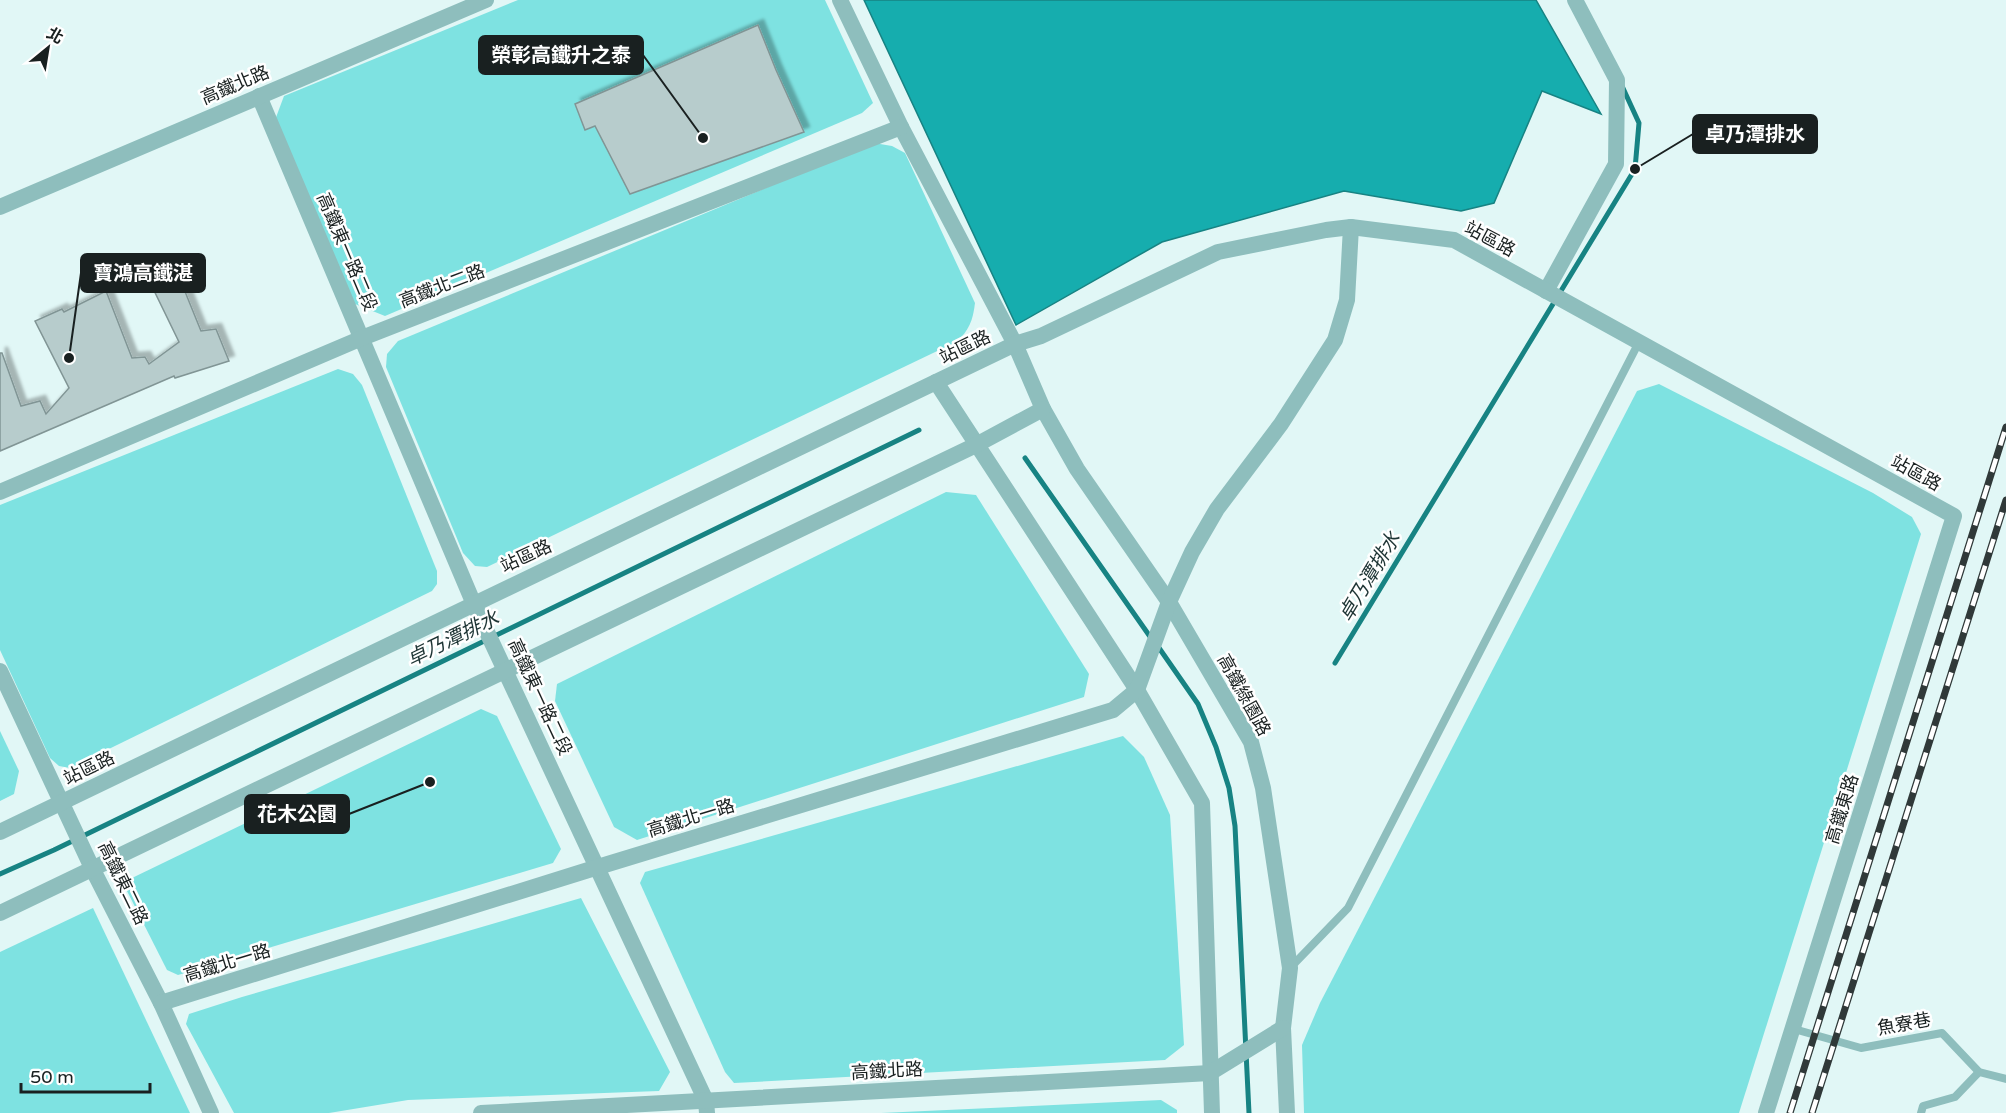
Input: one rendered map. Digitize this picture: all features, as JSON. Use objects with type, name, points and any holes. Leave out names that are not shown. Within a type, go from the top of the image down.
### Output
[{"type":"street","name":"高鐵北路","points":[[0,207],[486,0]]},
{"type":"street","name":"高鐵綠園路","points":[[840,0],[901,127],[1015,344],[1043,410],[1077,469],[1169,602],[1251,742],[1263,788],[1290,968],[1283,1028],[1287,1113]]},
{"type":"street","points":[[1553,295],[1616,164],[1617,80],[1575,0]]},
{"type":"street","name":"高鐵東一路二段","points":[[259,96],[473,602],[598,867],[706,1107]]},
{"type":"street","name":"高鐵北二路","points":[[0,492],[362,338],[901,127]]},
{"type":"street","points":[[1137,690],[1169,602],[1192,552],[1217,509],[1281,424],[1335,340],[1347,300],[1351,227]]},
{"type":"street","name":"站區路","points":[[0,832],[473,602],[1015,344],[1041,336],[1218,252],[1326,230],[1351,227],[1454,240],[1954,516]]},
{"type":"street","points":[[936,382],[1137,690],[1202,803],[1212,1113]]},
{"type":"street","points":[[0,913],[976,445],[1043,410]]},
{"type":"street","name":"高鐵東路","points":[[1766,1113],[1954,516]]},
{"type":"street","name":"高鐵東二路","points":[[0,671],[93,870],[161,1003],[211,1113]]},
{"type":"street","name":"高鐵北一路","points":[[161,1003],[1113,710],[1137,690]]},
{"type":"street","name":"高鐵北路","points":[[481,1113],[706,1107],[1210,1072],[1283,1028]]},
{"type":"lane","points":[[1290,968],[1348,908],[1639,342]]},
{"type":"lane","name":"魚寮巷","points":[[1794,1029],[1861,1048],[1942,1034],[1979,1072]]},
{"type":"lane","points":[[1921,1113],[1923,1106],[1955,1097],[1979,1072],[2006,1079]]},
{"type":"shaded area","points":[[518,0],[825,0],[873,103],[862,113],[385,316],[355,304],[275,120],[284,96]]},
{"type":"shaded area","points":[[864,0],[1536,0],[1601,114],[1542,91],[1494,203],[1461,211],[1344,191],[1162,242],[1016,325]]},
{"type":"shaded area","points":[[874,143],[892,146],[905,153],[975,303],[970,325],[964,334],[956,342],[487,567],[475,566],[463,553],[386,367],[387,354],[398,341]]},
{"type":"shaded area","points":[[338,369],[353,374],[362,385],[437,571],[437,584],[432,591],[70,768],[59,766],[50,758],[0,650],[0,505]]},
{"type":"shaded area","points":[[1659,384],[1873,493],[1912,517],[1921,534],[1739,1113],[1304,1113],[1302,1045],[1320,1003],[1637,391]]},
{"type":"shaded area","points":[[946,492],[976,495],[1089,674],[1084,697],[637,840],[614,827],[555,701],[557,684]]},
{"type":"shaded area","points":[[481,709],[497,716],[561,849],[553,863],[178,975],[167,970],[127,891],[132,878]]},
{"type":"shaded area","points":[[0,731],[19,771],[14,794],[0,801]]},
{"type":"shaded area","points":[[1123,736],[1144,757],[1170,815],[1184,1045],[1165,1060],[734,1083],[725,1072],[640,883],[645,872]]},
{"type":"shaded area","points":[[581,898],[670,1072],[659,1091],[408,1100],[329,1113],[234,1113],[186,1024],[189,1014],[242,997]]},
{"type":"shaded area","points":[[93,908],[190,1113],[0,1113],[0,952]]},
{"type":"shaded area","points":[[1161,1100],[1177,1110],[1177,1113],[881,1113]]},
{"type":"building","points":[[758,25],[804,132],[630,194],[595,126],[585,130],[575,104]]},
{"type":"building","points":[[173,262],[201,331],[216,329],[229,361],[175,378],[174,376],[0,451],[0,353],[2,353],[21,406],[40,401],[46,414],[69,388],[35,321],[62,309],[64,312],[106,291],[132,358],[145,357],[149,364],[179,342],[146,274]]},
{"type":"waterway","name":"卓乃潭排水","points":[[1335,663],[1635,169],[1639,123],[1622,86]]},
{"type":"waterway","name":"卓乃潭排水","points":[[0,874],[54,850],[919,430]]},
{"type":"waterway","points":[[1025,458],[1151,638]]},
{"type":"waterway","points":[[1157,645],[1198,704],[1216,747],[1229,788],[1235,826],[1249,1113]]},
{"type":"railway","points":[[1790,1113],[2006,427]]},
{"type":"railway","points":[[1812,1113],[2006,500]]},
{"type":"place","name":"榮彰高鐵升之泰","points":[[703,138]]},
{"type":"place","name":"卓乃潭排水","points":[[1635,169]]},
{"type":"place","name":"寶鴻高鐵湛","points":[[69,358]]},
{"type":"place","name":"花木公園","points":[[430,782]]}]
